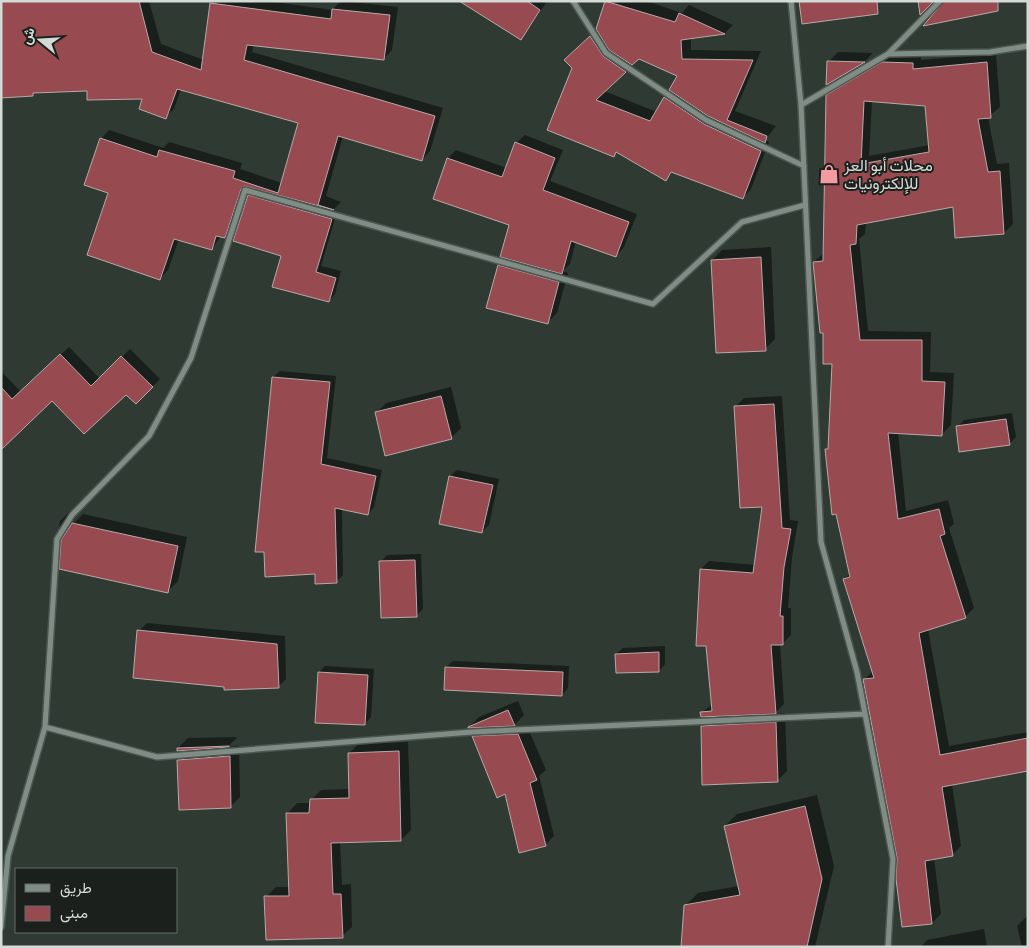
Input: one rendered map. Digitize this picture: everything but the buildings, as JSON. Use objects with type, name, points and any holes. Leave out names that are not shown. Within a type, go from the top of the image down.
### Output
[{"type":"street","points":[[573,1],[606,53],[706,120],[804,166]]},
{"type":"street","points":[[791,1],[801,105],[821,542],[857,672],[893,859],[888,947]]},
{"type":"street","points":[[801,105],[888,54],[940,1]]},
{"type":"street","points":[[888,54],[990,52],[1028,46]]},
{"type":"street","points":[[1,927],[8,856],[45,727],[57,539],[72,515],[149,436],[191,358],[245,190],[653,304],[742,222],[805,205]]},
{"type":"street","points":[[45,727],[157,757],[472,732],[865,714]]},
{"type":"place","name":"محلات أبو العز للإلكترونيات","points":[[829,174]]}]
